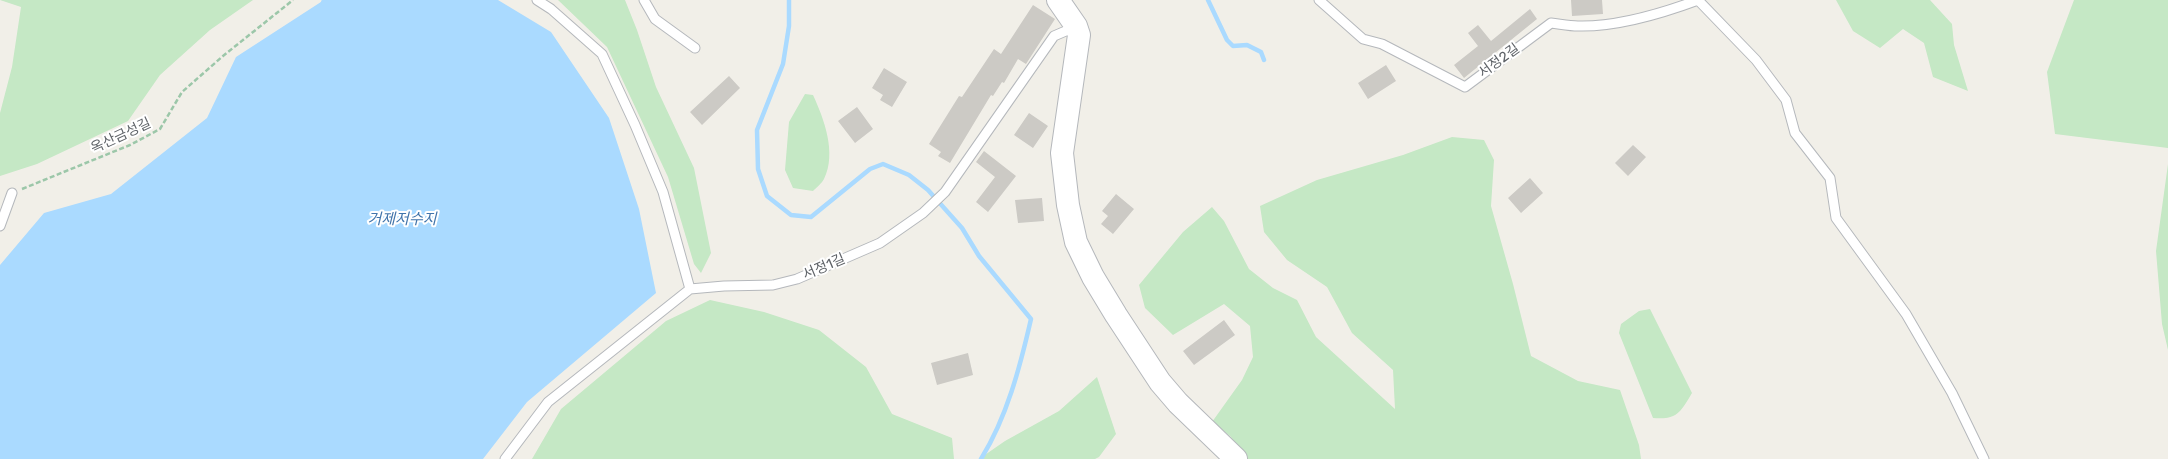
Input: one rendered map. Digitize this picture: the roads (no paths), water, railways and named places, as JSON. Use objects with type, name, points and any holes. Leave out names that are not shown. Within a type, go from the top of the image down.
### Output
[{"type":"street","points":[[1058,0],[1076,26],[1079,35],[1062,153],[1068,205],[1076,242],[1093,277],[1160,382],[1178,403],[1236,459]]},
{"type":"lane","points":[[505,459],[548,402],[690,289],[663,192],[602,54],[551,8],[537,0]]},
{"type":"lane","points":[[644,0],[655,19],[696,48]]},
{"type":"lane","name":"서정2길","points":[[1319,0],[1363,39],[1382,44],[1465,87],[1551,23],[1578,26],[1623,21],[1662,13],[1698,0]]},
{"type":"lane","points":[[1698,0],[1756,60],[1786,100],[1795,133],[1830,178],[1836,218],[1906,314],[1952,393],[1984,459]]},
{"type":"lane","name":"서정1길","points":[[690,289],[773,285],[797,279],[880,243],[923,213],[945,192],[1054,36],[1076,26]]},
{"type":"lane","points":[[0,226],[12,193]]},
{"type":"water","name":"거제저수지","points":[[324,0],[498,0],[551,32],[609,118],[639,209],[656,293],[527,402],[483,459],[0,459],[0,265],[44,213],[111,194],[207,118],[236,57]]},
{"type":"waterway","points":[[789,0],[789,26],[783,64],[757,130],[758,169],[767,196],[791,215],[811,217],[870,169],[883,164],[909,175],[928,190],[962,228],[979,256],[1031,319],[1012,391],[998,426],[981,459]]},
{"type":"waterway","points":[[1208,0],[1227,40],[1233,46],[1247,45],[1261,52],[1264,60]]}]
